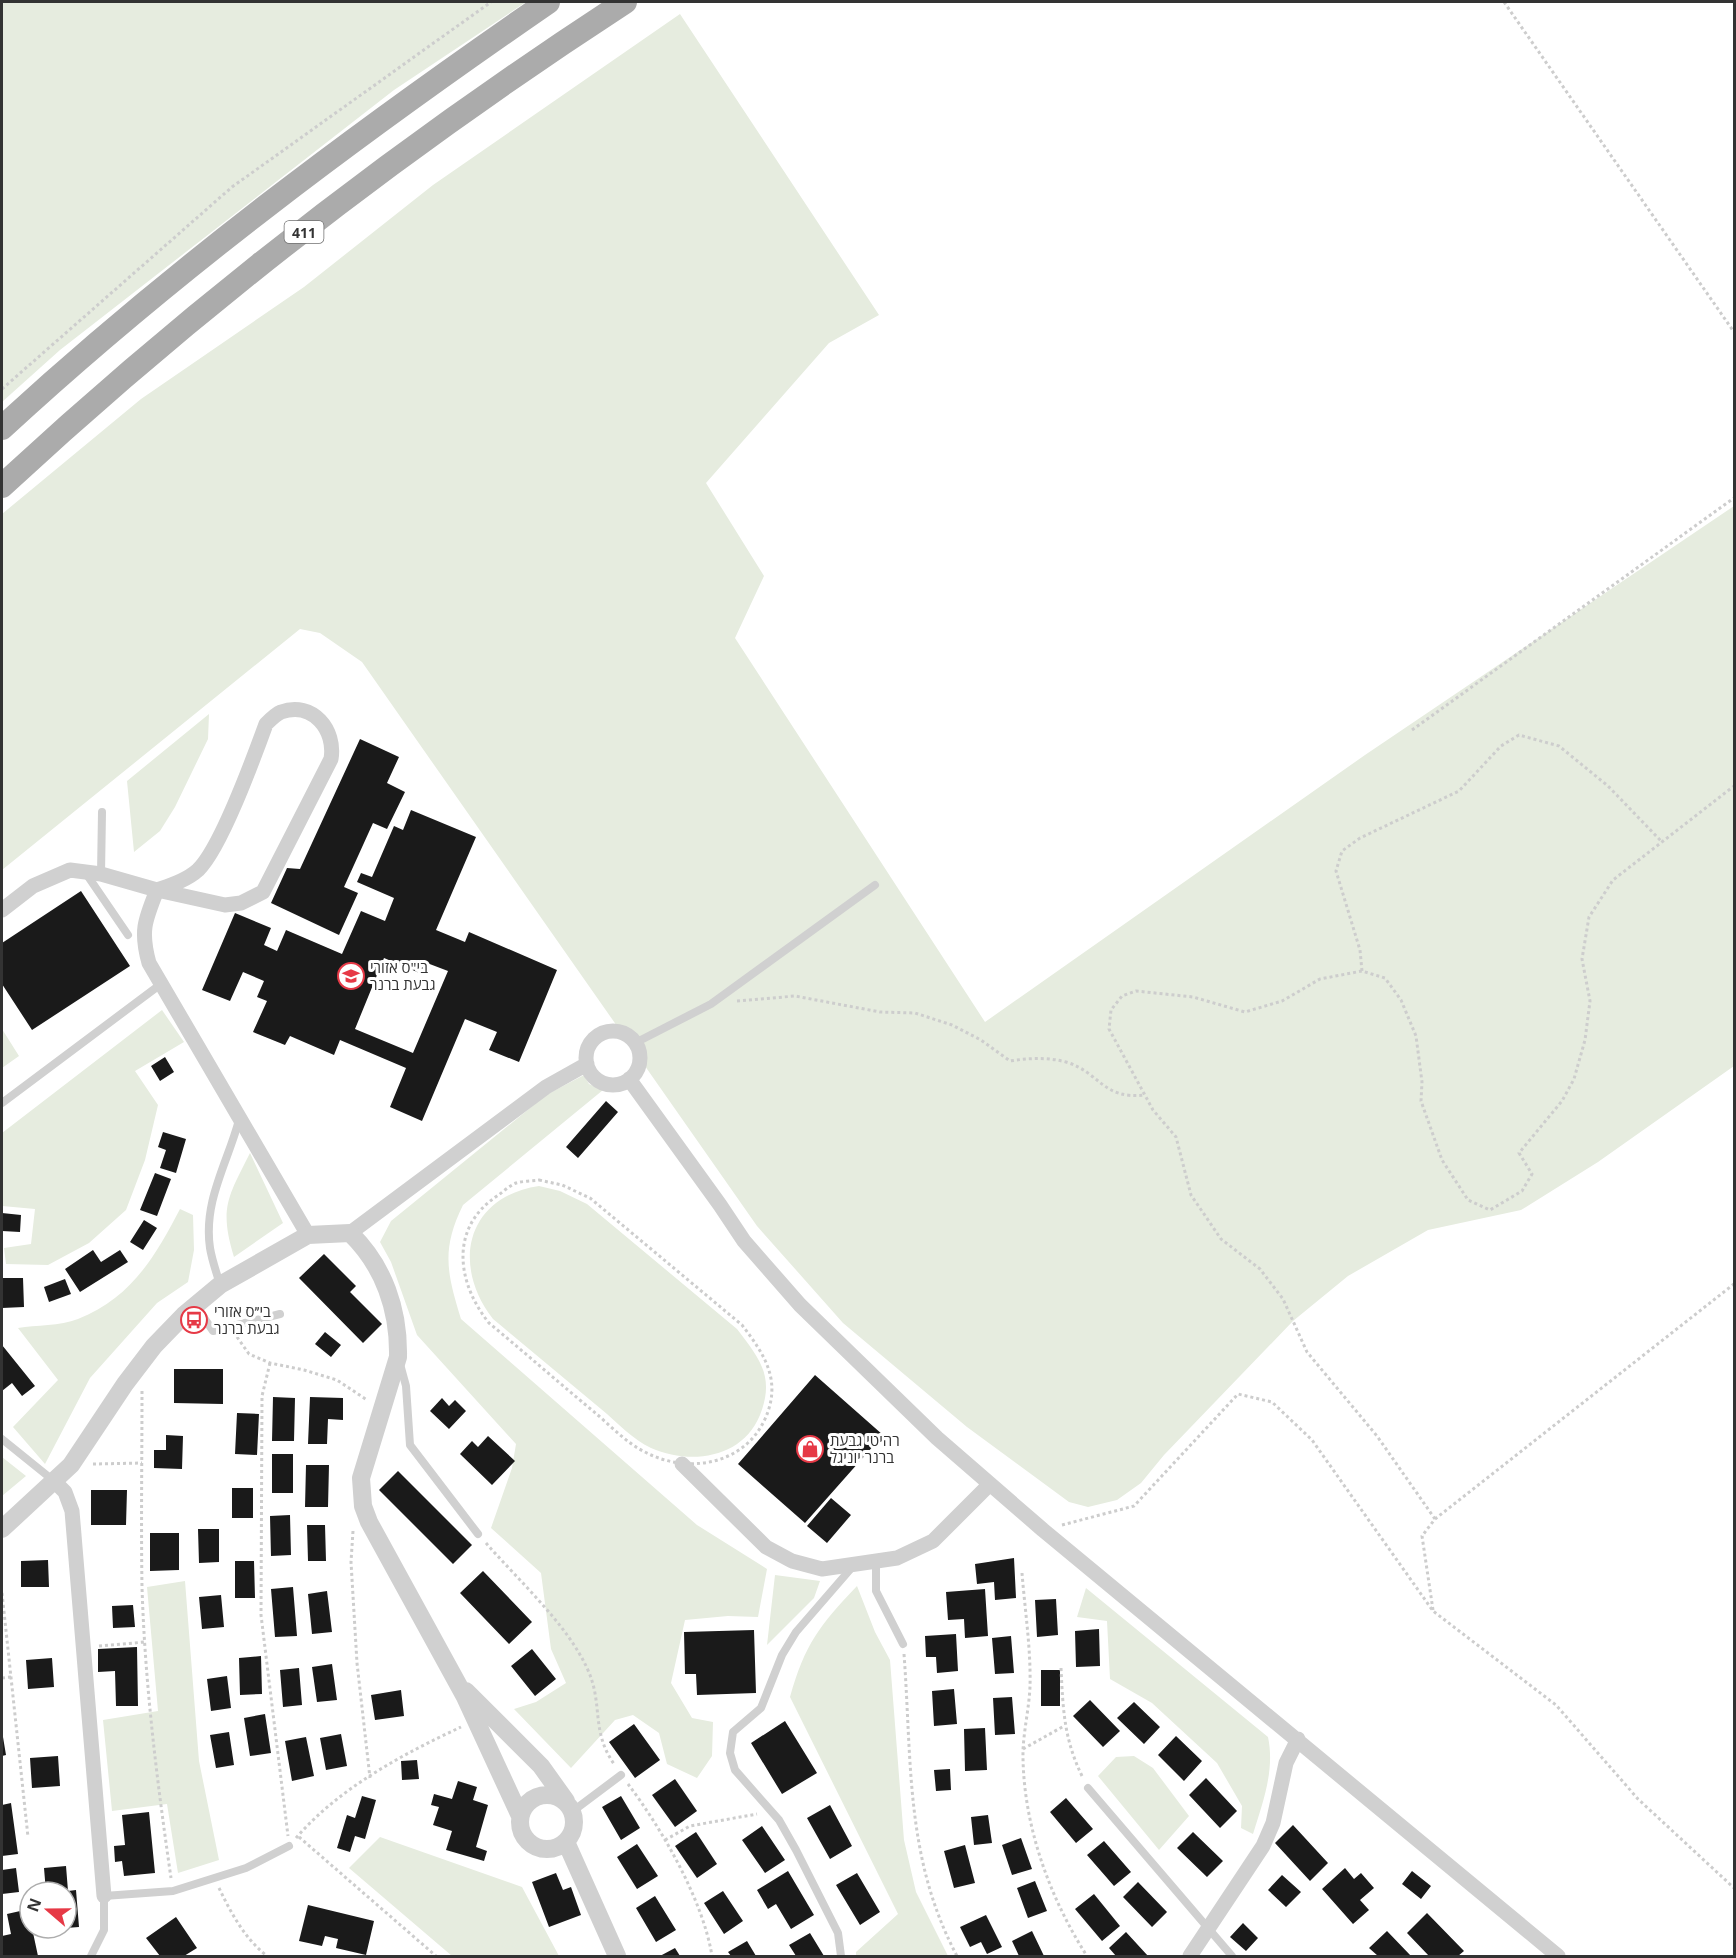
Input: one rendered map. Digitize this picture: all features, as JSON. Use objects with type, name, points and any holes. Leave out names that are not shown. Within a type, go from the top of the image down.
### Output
[{"type":"main road","name":"411","points":[[2,428],[68,366],[224,241],[359,136],[548,2]]},
{"type":"main road","name":"411","points":[[2,486],[96,399],[268,260],[454,119],[625,2]]},
{"type":"street","points":[[2,910],[33,886],[70,870],[101,873],[157,890],[225,905],[241,903],[263,892],[332,759],[334,746],[328,729],[315,715],[298,710],[279,712],[266,724],[214,847],[198,870],[181,881],[157,890],[144,922],[144,942],[149,963],[308,1235]]},
{"type":"street","points":[[617,1031],[626,1034],[635,1043],[640,1056],[639,1065],[629,1079],[612,1085],[603,1083],[590,1072],[586,1064],[589,1047],[600,1034],[617,1031]]},
{"type":"street","points":[[2,1529],[71,1465],[142,1361],[196,1306],[220,1286],[308,1235],[350,1233],[546,1087],[586,1064]]},
{"type":"street","points":[[629,1079],[744,1241],[800,1305],[937,1438],[1043,1530],[1558,1956]]},
{"type":"street","points":[[350,1233],[364,1246],[379,1269],[397,1316],[398,1357],[361,1478],[363,1506],[369,1522],[476,1720],[520,1816],[524,1837],[538,1848],[548,1850],[566,1842],[574,1825],[570,1807],[541,1766],[458,1684]]},
{"type":"street","points":[[682,1464],[765,1547],[792,1561],[822,1569],[897,1558],[933,1541],[990,1484]]},
{"type":"street","points":[[54,1481],[65,1492],[72,1511],[104,1896]]},
{"type":"street","points":[[1190,1956],[1263,1846],[1273,1823],[1286,1763],[1298,1739]]},
{"type":"street","points":[[520,1816],[524,1808],[539,1796],[548,1794],[570,1807]]},
{"type":"street","points":[[566,1842],[617,1956]]},
{"type":"lane","points":[[101,873],[102,812]]},
{"type":"lane","points":[[84,871],[128,936]]},
{"type":"lane","points":[[635,1043],[711,1004],[875,885]]},
{"type":"lane","points":[[2,1103],[162,984]]},
{"type":"lane","points":[[220,1286],[210,1247],[210,1214],[213,1193],[240,1118]]},
{"type":"lane","points":[[196,1306],[213,1331],[280,1314]]},
{"type":"lane","points":[[398,1357],[406,1386],[410,1445],[478,1534]]},
{"type":"lane","points":[[2,1439],[54,1481]]},
{"type":"lane","points":[[876,1561],[876,1591],[903,1644]]},
{"type":"lane","points":[[841,1956],[838,1933],[796,1850],[779,1820],[735,1770],[730,1753],[733,1732],[761,1708],[782,1655],[796,1632],[855,1564]]},
{"type":"lane","points":[[570,1807],[621,1774]]},
{"type":"lane","points":[[1088,1788],[1232,1956]]},
{"type":"lane","points":[[91,1956],[104,1930],[104,1896],[173,1891],[246,1868],[289,1846]]},
{"type":"path","points":[[2,389],[232,187],[491,2]]},
{"type":"path","points":[[1504,2],[1734,332]]},
{"type":"path","points":[[1412,730],[1734,498]]},
{"type":"path","points":[[1362,971],[1360,950],[1336,871],[1342,851],[1360,838],[1459,791],[1501,746],[1519,735],[1560,747],[1608,786],[1662,842]]},
{"type":"path","points":[[1435,1518],[1377,1436],[1306,1353],[1283,1299],[1260,1269],[1221,1239],[1191,1195],[1176,1137],[1153,1110],[1109,1029],[1111,1010],[1122,996],[1136,991],[1171,993],[1245,1011],[1282,1001],[1320,980],[1362,971],[1386,978],[1401,1000],[1416,1036],[1422,1082],[1420,1101],[1442,1160],[1468,1200],[1490,1210],[1522,1191],[1532,1174],[1519,1153],[1562,1101],[1574,1079],[1585,1040],[1590,1000],[1582,959],[1589,917],[1612,880],[1734,786]]},
{"type":"path","points":[[711,1004],[795,996],[880,1012],[915,1013],[952,1025],[981,1040],[1010,1061],[1032,1057],[1067,1062],[1114,1092],[1127,1097],[1145,1095]]},
{"type":"path","points":[[539,1180],[562,1185],[590,1198],[742,1325],[769,1364],[774,1387],[764,1422],[733,1455],[706,1464],[682,1464],[646,1453],[629,1441],[489,1323],[476,1306],[463,1275],[463,1247],[470,1226],[484,1204],[516,1183],[539,1180]]},
{"type":"path","points":[[1433,1611],[1432,1587],[1422,1536],[1435,1518],[1734,1284]]},
{"type":"path","points":[[230,1326],[249,1354],[270,1363],[337,1380],[381,1410]]},
{"type":"path","points":[[142,1361],[145,1642],[155,1764],[173,1891]]},
{"type":"path","points":[[270,1363],[262,1396],[261,1615],[289,1846]]},
{"type":"path","points":[[1043,1530],[1134,1506],[1238,1394],[1272,1402],[1312,1440],[1433,1611],[1556,1705],[1638,1799],[1734,1888]]},
{"type":"path","points":[[71,1465],[142,1463]]},
{"type":"path","points":[[354,1523],[351,1562],[357,1663],[370,1778]]},
{"type":"path","points":[[478,1534],[573,1641],[597,1691],[598,1723],[602,1746],[654,1819],[702,1919],[712,1956]]},
{"type":"path","points":[[1022,1573],[1030,1686],[1023,1749],[1026,1792],[1045,1871],[1066,1923],[1087,1956]]},
{"type":"path","points":[[2,1593],[28,1837]]},
{"type":"path","points":[[84,1647],[145,1642]]},
{"type":"path","points":[[903,1644],[915,1831],[924,1875],[939,1922],[957,1956]]},
{"type":"path","points":[[1061,1668],[1064,1726],[1074,1760],[1088,1788]]},
{"type":"path","points":[[2,1678],[11,1677]]},
{"type":"path","points":[[289,1846],[308,1825],[410,1751],[476,1720]]},
{"type":"path","points":[[1023,1749],[1064,1726]]},
{"type":"path","points":[[665,1840],[690,1826],[743,1818],[770,1809]]},
{"type":"path","points":[[298,1836],[436,1956]]},
{"type":"path","points":[[214,1878],[232,1915],[258,1949],[267,1956]]},
{"type":"shaded area","points":[[2,2],[526,2],[394,90],[60,350],[2,402]]},
{"type":"shaded area","points":[[680,14],[879,315],[829,343],[706,483],[764,576],[735,638],[985,1022],[1365,755],[1734,506],[1734,1066],[1598,1162],[1521,1210],[1428,1230],[1348,1276],[1293,1321],[1164,1455],[1141,1483],[1117,1500],[1088,1507],[1069,1502],[967,1427],[843,1323],[757,1226],[362,662],[320,633],[300,629],[2,870],[2,514],[141,399],[304,287],[433,185]]},
{"type":"shaded area","points":[[209,714],[208,739],[175,807],[160,831],[134,852],[127,781]]},
{"type":"shaded area","points":[[162,1010],[184,1042],[135,1071],[158,1105],[145,1160],[126,1210],[89,1243],[48,1265],[6,1264],[4,1248],[31,1244],[35,1209],[2,1206],[2,1133]]},
{"type":"shaded area","points":[[2,1029],[19,1056],[2,1068]]},
{"type":"shaded area","points":[[584,1075],[589,1084],[603,1090],[463,1205],[451,1235],[449,1249],[452,1288],[461,1319],[697,1525],[767,1569],[758,1617],[728,1616],[685,1620],[671,1683],[692,1718],[713,1722],[712,1756],[697,1778],[667,1764],[659,1733],[633,1715],[615,1720],[571,1768],[514,1709],[536,1702],[566,1683],[551,1649],[541,1573],[491,1528],[512,1468],[516,1444],[417,1335],[391,1262],[380,1242],[391,1221],[546,1095]]},
{"type":"shaded area","points":[[250,1153],[283,1223],[234,1257],[227,1226],[228,1203]]},
{"type":"shaded area","points":[[539,1186],[560,1191],[587,1204],[737,1329],[763,1369],[766,1390],[760,1415],[752,1430],[741,1441],[728,1449],[698,1457],[666,1453],[644,1445],[493,1319],[480,1298],[472,1277],[470,1256],[473,1236],[481,1219],[495,1204],[514,1193]]},
{"type":"shaded area","points":[[180,1209],[193,1215],[194,1250],[188,1282],[157,1303],[90,1378],[45,1464],[13,1427],[58,1380],[18,1328],[78,1319],[113,1300],[140,1274]]},
{"type":"shaded area","points":[[2,1457],[26,1476],[2,1496]]},
{"type":"shaded area","points":[[775,1575],[820,1581],[814,1598],[767,1645]]},
{"type":"shaded area","points":[[185,1581],[199,1761],[219,1860],[178,1873],[167,1804],[112,1811],[103,1720],[158,1711],[147,1587]]},
{"type":"shaded area","points":[[857,1586],[875,1632],[890,1660],[904,1840],[916,1892],[948,1956],[856,1956],[856,1952],[898,1914],[790,1697],[801,1663],[815,1637]]},
{"type":"shaded area","points":[[1086,1588],[1268,1737],[1269,1774],[1253,1834],[1241,1828],[1242,1806],[1217,1763],[1152,1703],[1110,1679],[1107,1621],[1077,1617]]},
{"type":"shaded area","points":[[1134,1756],[1153,1768],[1189,1816],[1159,1850],[1098,1776],[1116,1757]]},
{"type":"shaded area","points":[[380,1837],[522,1887],[559,1956],[452,1956],[349,1868]]},
{"type":"building","points":[[360,739],[399,757],[387,783],[405,792],[387,829],[373,823],[344,887],[358,893],[339,935],[271,903],[287,868],[300,869]]},
{"type":"building","points":[[411,810],[476,837],[436,930],[465,942],[469,932],[557,970],[519,1062],[489,1050],[497,1032],[465,1019],[422,1121],[390,1107],[406,1068],[340,1040],[334,1055],[290,1036],[285,1045],[253,1032],[267,1001],[257,997],[264,981],[243,972],[230,1001],[202,990],[235,913],[271,928],[264,945],[277,951],[286,930],[342,954],[361,911],[385,921],[394,898],[357,882],[361,873],[372,877],[394,826],[403,830]],"holes":[[[384,958],[422,974],[427,963],[448,971],[413,1053],[355,1029]]]},
{"type":"building","points":[[81,891],[130,966],[32,1030],[2,984],[2,943]]},
{"type":"building","points":[[165,1057],[174,1072],[160,1081],[151,1066]]},
{"type":"building","points":[[606,1101],[618,1112],[578,1158],[566,1147]]},
{"type":"building","points":[[163,1132],[186,1139],[176,1173],[160,1168],[166,1150],[158,1147]]},
{"type":"building","points":[[155,1173],[171,1179],[157,1216],[140,1210]]},
{"type":"building","points":[[2,1213],[21,1215],[20,1232],[2,1231]]},
{"type":"building","points":[[144,1220],[157,1228],[143,1250],[130,1242]]},
{"type":"building","points":[[93,1250],[101,1262],[120,1250],[128,1262],[80,1292],[65,1269]]},
{"type":"building","points":[[324,1254],[356,1286],[350,1292],[382,1324],[363,1343],[299,1278]]},
{"type":"building","points":[[2,1278],[23,1278],[24,1307],[2,1308]]},
{"type":"building","points":[[65,1279],[71,1294],[49,1302],[44,1287]]},
{"type":"building","points":[[325,1332],[341,1345],[331,1357],[315,1344]]},
{"type":"building","points":[[2,1345],[35,1386],[22,1396],[12,1383],[2,1391]]},
{"type":"building","points":[[174,1369],[223,1369],[223,1404],[174,1403]]},
{"type":"building","name":"רהיטי גבעת ברנר יוניגל","points":[[815,1375],[883,1435],[805,1523],[738,1464]]},
{"type":"building","points":[[273,1397],[295,1398],[294,1441],[272,1441]]},
{"type":"building","points":[[310,1397],[343,1398],[343,1420],[328,1419],[327,1444],[308,1444]]},
{"type":"building","points":[[442,1398],[449,1406],[455,1400],[466,1411],[449,1429],[430,1411]]},
{"type":"building","points":[[237,1413],[259,1414],[257,1455],[235,1454]]},
{"type":"building","points":[[166,1435],[183,1436],[182,1469],[154,1468],[154,1450],[166,1450]]},
{"type":"building","points":[[488,1436],[515,1461],[492,1485],[460,1454],[472,1441],[478,1447]]},
{"type":"building","points":[[272,1454],[293,1454],[293,1493],[272,1493]]},
{"type":"building","points":[[306,1465],[329,1465],[328,1507],[305,1507]]},
{"type":"building","points":[[398,1471],[472,1545],[453,1564],[379,1490]]},
{"type":"building","points":[[232,1488],[253,1488],[253,1518],[232,1518]]},
{"type":"building","points":[[91,1490],[127,1490],[126,1525],[91,1525]]},
{"type":"building","points":[[831,1498],[851,1515],[827,1543],[807,1526]]},
{"type":"building","points":[[290,1515],[291,1555],[271,1556],[270,1516]]},
{"type":"building","points":[[307,1525],[325,1525],[326,1561],[308,1561]]},
{"type":"building","points":[[198,1529],[219,1529],[219,1562],[199,1563]]},
{"type":"building","points":[[150,1533],[179,1533],[179,1570],[150,1571]]},
{"type":"building","points":[[1014,1558],[1016,1598],[995,1600],[994,1582],[977,1584],[975,1564]]},
{"type":"building","points":[[48,1560],[49,1587],[21,1587],[21,1561]]},
{"type":"building","points":[[235,1561],[254,1561],[255,1598],[235,1598]]},
{"type":"building","points":[[483,1571],[532,1622],[509,1644],[460,1593]]},
{"type":"building","points":[[293,1587],[297,1636],[275,1637],[271,1589]]},
{"type":"building","points":[[985,1589],[988,1636],[965,1638],[964,1619],[948,1620],[946,1592]]},
{"type":"building","points":[[327,1591],[332,1632],[312,1634],[308,1594]]},
{"type":"building","points":[[221,1595],[224,1627],[202,1629],[199,1597]]},
{"type":"building","points":[[1056,1599],[1058,1635],[1037,1637],[1035,1600]]},
{"type":"building","points":[[133,1605],[135,1627],[113,1628],[112,1606]]},
{"type":"building","points":[[1099,1629],[1100,1666],[1076,1667],[1075,1631]]},
{"type":"building","points":[[754,1630],[756,1693],[697,1695],[696,1674],[685,1674],[684,1632]]},
{"type":"building","points":[[956,1634],[958,1671],[937,1673],[936,1657],[926,1657],[925,1636]]},
{"type":"building","points":[[1011,1636],[1014,1673],[995,1674],[992,1638]]},
{"type":"building","points":[[137,1647],[138,1706],[116,1706],[115,1671],[98,1672],[98,1649]]},
{"type":"building","points":[[532,1649],[556,1679],[535,1696],[511,1666]]},
{"type":"building","points":[[261,1656],[262,1694],[240,1695],[239,1658]]},
{"type":"building","points":[[52,1658],[54,1687],[28,1689],[26,1660]]},
{"type":"building","points":[[332,1664],[337,1700],[317,1702],[312,1667]]},
{"type":"building","points":[[299,1668],[302,1705],[283,1707],[280,1670]]},
{"type":"building","points":[[1041,1670],[1060,1670],[1060,1706],[1041,1706]]},
{"type":"building","points":[[227,1676],[231,1708],[211,1711],[207,1679]]},
{"type":"building","points":[[954,1689],[957,1724],[934,1726],[932,1691]]},
{"type":"building","points":[[401,1690],[404,1716],[375,1720],[371,1695]]},
{"type":"building","points":[[1012,1697],[1015,1734],[995,1735],[993,1698]]},
{"type":"building","points":[[1090,1700],[1120,1731],[1103,1747],[1073,1716]]},
{"type":"building","points":[[1134,1702],[1160,1727],[1144,1744],[1117,1718]]},
{"type":"building","points":[[265,1714],[271,1753],[250,1756],[244,1718]]},
{"type":"building","points":[[785,1721],[817,1773],[782,1794],[751,1743]]},
{"type":"building","points":[[634,1724],[660,1760],[635,1778],[609,1742]]},
{"type":"building","points":[[985,1728],[987,1770],[965,1771],[964,1729]]},
{"type":"building","points":[[2,1731],[6,1755],[2,1756]]},
{"type":"building","points":[[229,1732],[234,1765],[216,1768],[210,1735]]},
{"type":"building","points":[[341,1734],[347,1766],[326,1770],[320,1738]]},
{"type":"building","points":[[1176,1736],[1202,1761],[1184,1781],[1158,1755]]},
{"type":"building","points":[[306,1737],[314,1776],[292,1781],[285,1741]]},
{"type":"building","points":[[58,1756],[60,1786],[32,1788],[30,1758]]},
{"type":"building","points":[[417,1760],[419,1779],[402,1780],[401,1761]]},
{"type":"building","points":[[950,1769],[951,1790],[936,1791],[934,1770]]},
{"type":"building","points":[[1206,1778],[1237,1811],[1220,1828],[1189,1795]]},
{"type":"building","points":[[675,1779],[697,1811],[675,1827],[652,1795]]},
{"type":"building","points":[[458,1781],[477,1787],[473,1800],[488,1805],[476,1847],[487,1851],[484,1861],[446,1850],[452,1831],[433,1825],[439,1807],[431,1805],[434,1794],[452,1799]]},
{"type":"building","points":[[362,1796],[376,1800],[365,1839],[355,1836],[350,1852],[337,1848],[347,1815],[355,1818]]},
{"type":"building","points":[[621,1796],[640,1828],[621,1840],[602,1807]]},
{"type":"building","points":[[1066,1798],[1093,1829],[1076,1843],[1050,1812]]},
{"type":"building","points":[[11,1803],[18,1854],[2,1856],[2,1805]]},
{"type":"building","points":[[830,1805],[852,1846],[830,1859],[807,1818]]},
{"type":"building","points":[[149,1812],[155,1873],[124,1876],[122,1861],[115,1862],[114,1846],[125,1845],[122,1815]]},
{"type":"building","points":[[988,1815],[992,1843],[974,1845],[971,1817]]},
{"type":"building","points":[[1293,1825],[1328,1863],[1310,1881],[1275,1843]]},
{"type":"building","points":[[762,1826],[785,1860],[765,1873],[742,1840]]},
{"type":"building","points":[[696,1832],[717,1864],[697,1878],[675,1846]]},
{"type":"building","points":[[1193,1832],[1223,1861],[1207,1877],[1177,1848]]},
{"type":"building","points":[[1021,1838],[1032,1869],[1012,1875],[1002,1845]]},
{"type":"building","points":[[1104,1841],[1131,1872],[1114,1886],[1087,1855]]},
{"type":"building","points":[[637,1844],[658,1876],[637,1889],[617,1857]]},
{"type":"building","points":[[965,1845],[975,1883],[954,1888],[944,1851]]},
{"type":"building","points":[[66,1866],[67,1880],[45,1880],[44,1868]]},
{"type":"building","points":[[16,1868],[18,1892],[2,1894],[2,1870]]},
{"type":"building","points":[[1345,1868],[1354,1879],[1361,1873],[1374,1888],[1360,1900],[1369,1910],[1353,1924],[1322,1889]]},
{"type":"building","points":[[788,1871],[814,1915],[791,1929],[776,1904],[768,1909],[757,1890]]},
{"type":"building","points":[[1412,1871],[1431,1886],[1421,1899],[1402,1884]]},
{"type":"building","points":[[556,1873],[563,1890],[571,1887],[581,1915],[549,1927],[532,1882]]},
{"type":"building","points":[[857,1873],[880,1912],[860,1925],[836,1885]]},
{"type":"building","points":[[1282,1875],[1301,1892],[1286,1907],[1268,1890]]},
{"type":"building","points":[[1035,1881],[1047,1911],[1028,1918],[1017,1888]]},
{"type":"building","points":[[1138,1882],[1167,1912],[1152,1927],[1123,1897]]},
{"type":"building","points":[[723,1891],[743,1921],[724,1934],[704,1903]]},
{"type":"building","points":[[1094,1894],[1120,1926],[1102,1941],[1075,1909]]},
{"type":"building","points":[[655,1896],[676,1930],[656,1942],[636,1908]]},
{"type":"building","points":[[308,1905],[374,1921],[366,1955],[336,1948],[338,1939],[325,1936],[322,1946],[299,1941]]},
{"type":"building","points":[[18,1912],[18,1940],[35,1940],[38,1956],[2,1956],[2,1936],[11,1934],[7,1914]]},
{"type":"building","points":[[1427,1913],[1464,1951],[1458,1956],[1429,1956],[1407,1933]]},
{"type":"building","points":[[986,1915],[1002,1947],[987,1954],[981,1942],[970,1947],[960,1927]]},
{"type":"building","points":[[176,1917],[197,1948],[184,1956],[160,1956],[146,1938]]},
{"type":"building","points":[[1243,1923],[1258,1938],[1246,1951],[1230,1937]]},
{"type":"building","points":[[1032,1931],[1044,1956],[1019,1956],[1012,1941]]},
{"type":"building","points":[[1387,1931],[1411,1956],[1378,1956],[1369,1948]]},
{"type":"building","points":[[1126,1932],[1148,1956],[1116,1956],[1109,1948]]},
{"type":"building","points":[[810,1933],[824,1956],[796,1956],[789,1945]]},
{"type":"building","points":[[747,1941],[756,1956],[731,1956],[728,1952]]},
{"type":"building","points":[[675,1948],[680,1956],[660,1956]]},
{"type":"place","name":"בי\"ס אזורי גבעת ברנר","points":[[351,976]]},
{"type":"place","name":"בי״ס אזורי גבעת ברנר","points":[[194,1320]]},
{"type":"place","name":"רהיטי גבעת ברנר יוניגל","points":[[810,1449]]}]
